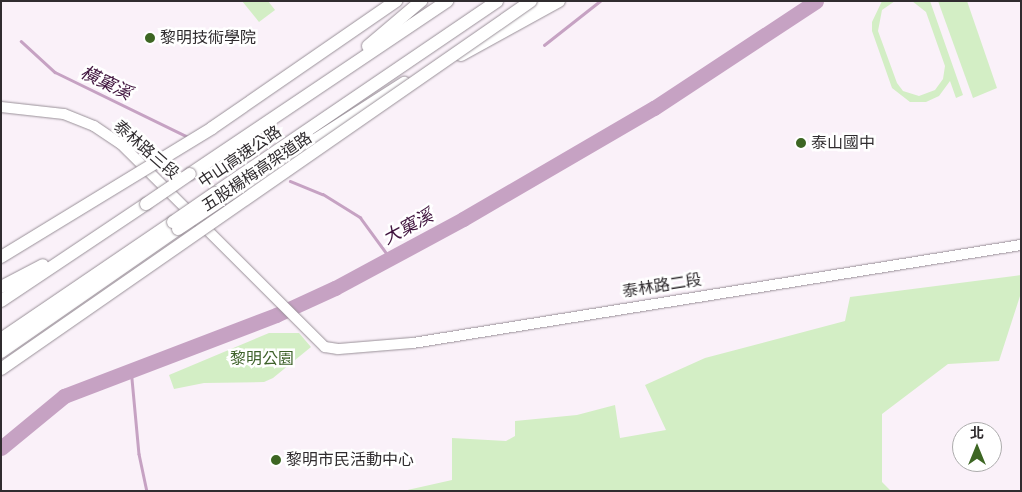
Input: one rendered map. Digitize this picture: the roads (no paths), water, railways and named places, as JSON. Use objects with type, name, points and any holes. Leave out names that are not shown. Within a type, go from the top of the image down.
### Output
[{"type":"highway","points":[[1,257],[212,128],[396,1]]},
{"type":"highway","points":[[323,86],[421,1]]},
{"type":"highway","name":"中山高速公路","points":[[1,302],[447,1]]},
{"type":"highway","name":"中山高速公路","points":[[1,339],[175,226],[497,1]]},
{"type":"highway","name":"五股楊梅高架道路","points":[[1,369],[531,1]]},
{"type":"highway","points":[[292,153],[441,61],[544,1]]},
{"type":"highway","points":[[217,197],[398,90],[559,1]]},
{"type":"highway","points":[[1,352],[175,226]]},
{"type":"highway","points":[[1,287],[102,233]]},
{"type":"main road","name":"泰林路三段","points":[[1,107],[64,114],[108,135],[138,160],[313,335]]},
{"type":"main road","name":"泰林路二段","points":[[313,335],[325,347],[338,350],[394,346],[1021,245]]},
{"type":"waterway","points":[[544,45],[600,1]]},
{"type":"waterway","name":"大窠溪","points":[[1,448],[64,396],[276,315],[335,288],[463,219],[654,108],[816,1]]},
{"type":"waterway","name":"橫窠溪","points":[[21,41],[55,72],[188,137]]},
{"type":"waterway","name":"橫窠溪","points":[[290,181],[323,194],[360,217],[390,258]]},
{"type":"waterway","points":[[131,368],[139,454],[147,491]]},
{"type":"place","name":"黎明技術學院","points":[[150,38]]},
{"type":"place","name":"泰山國中","points":[[801,143]]},
{"type":"place","name":"黎明市民活動中心","points":[[276,460]]},
{"type":"park label","name":"黎明公園","points":[[262,359]]}]
